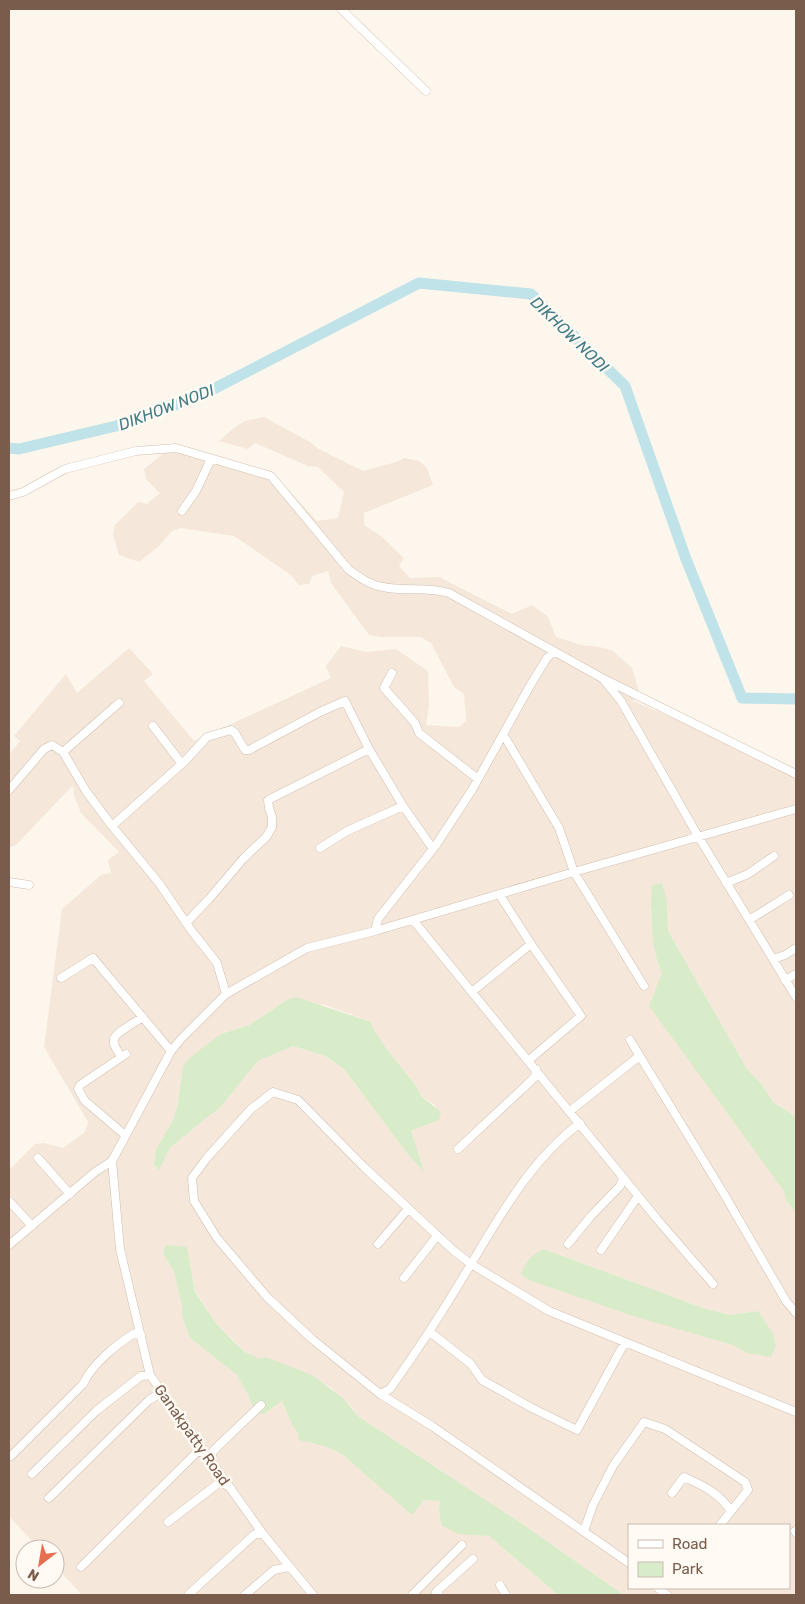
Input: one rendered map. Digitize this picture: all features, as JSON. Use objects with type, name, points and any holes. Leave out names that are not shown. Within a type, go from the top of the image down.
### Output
[{"type":"street","points":[[341,9],[426,91]]},
{"type":"street","points":[[9,496],[23,492],[65,469],[136,451],[176,448],[271,476],[348,570],[363,580],[382,587],[436,589],[449,593],[602,678],[796,774]]},
{"type":"street","points":[[182,512],[196,491],[211,459]]},
{"type":"street","points":[[375,931],[378,919],[436,845],[478,779],[531,684],[547,658],[553,652]]},
{"type":"street","points":[[392,673],[384,688],[415,723],[419,733],[478,779]]},
{"type":"street","points":[[602,678],[621,701],[698,836],[796,997]]},
{"type":"street","points":[[112,826],[182,764],[205,739],[231,730],[235,733],[243,748],[249,750],[322,711],[345,701],[369,749],[403,806],[431,846],[436,845]]},
{"type":"street","points":[[62,752],[119,703]]},
{"type":"street","points":[[153,726],[182,764]]},
{"type":"street","points":[[503,736],[530,777],[559,828],[574,872],[644,986]]},
{"type":"street","points":[[9,790],[44,749],[52,746],[62,752],[86,791],[159,883],[186,923],[218,963],[226,994]]},
{"type":"street","points":[[186,923],[208,900],[242,858],[267,836],[272,827],[268,800],[369,749]]},
{"type":"street","points":[[320,848],[347,831],[403,806]]},
{"type":"street","points":[[9,1246],[95,1172],[112,1161],[171,1051],[226,994],[307,948],[375,931],[796,809]]},
{"type":"street","points":[[726,883],[748,874],[774,856]]},
{"type":"street","points":[[9,882],[30,885]]},
{"type":"street","points":[[499,894],[581,1016],[529,1060]]},
{"type":"street","points":[[749,920],[789,895]]},
{"type":"street","points":[[413,920],[638,1196],[713,1284]]},
{"type":"street","points":[[473,992],[531,944]]},
{"type":"street","points":[[773,959],[785,955],[796,948]]},
{"type":"street","points":[[61,978],[93,958],[171,1051]]},
{"type":"street","points":[[786,980],[796,974]]},
{"type":"street","points":[[125,1135],[85,1101],[78,1089],[80,1085],[123,1056],[114,1045],[116,1034],[143,1017]]},
{"type":"street","points":[[630,1040],[724,1194],[786,1301],[796,1313]]},
{"type":"street","points":[[570,1111],[637,1058],[642,1059]]},
{"type":"street","points":[[458,1149],[535,1077],[536,1069]]},
{"type":"street","points":[[628,1562],[432,1426],[380,1394],[312,1339],[267,1297],[216,1238],[194,1201],[192,1178],[206,1159],[251,1109],[274,1092],[298,1100],[454,1251],[471,1264],[549,1311],[796,1412]]},
{"type":"street","points":[[380,1394],[390,1389],[430,1332],[530,1172],[553,1146],[580,1123]]},
{"type":"street","points":[[38,1158],[70,1194]]},
{"type":"street","name":"Ganakpatty Road","points":[[112,1161],[120,1249],[150,1375],[263,1534],[313,1595]]},
{"type":"street","points":[[568,1244],[590,1216],[620,1186],[624,1178]]},
{"type":"street","points":[[601,1250],[638,1196]]},
{"type":"street","points":[[9,1201],[32,1226]]},
{"type":"street","points":[[378,1244],[408,1208]]},
{"type":"street","points":[[404,1278],[437,1236]]},
{"type":"street","points":[[430,1332],[471,1364],[482,1380],[577,1430],[625,1342]]},
{"type":"street","points":[[11,1456],[83,1384],[87,1374],[121,1342],[135,1333],[140,1335]]},
{"type":"street","points":[[32,1474],[96,1411],[141,1376],[150,1375]]},
{"type":"street","points":[[49,1498],[149,1400],[159,1394],[165,1397]]},
{"type":"street","points":[[81,1567],[198,1452],[208,1457],[261,1405]]},
{"type":"street","points":[[584,1531],[593,1505],[613,1466],[644,1422],[665,1429],[745,1482],[748,1490],[721,1524]]},
{"type":"street","points":[[672,1493],[684,1476],[723,1499],[732,1511]]},
{"type":"street","points":[[168,1522],[220,1482],[230,1487]]},
{"type":"street","points":[[190,1594],[255,1534],[263,1534]]},
{"type":"street","points":[[412,1595],[462,1545]]},
{"type":"street","points":[[439,1595],[436,1592],[473,1559]]},
{"type":"street","points":[[245,1595],[274,1570],[289,1567]]},
{"type":"street","points":[[500,1585],[506,1595]]},
{"type":"shaded area","points":[[264,417],[310,442],[317,448],[363,471],[404,458],[419,461],[427,468],[433,485],[364,513],[364,525],[381,536],[404,558],[399,566],[410,578],[439,577],[512,614],[532,605],[548,617],[556,637],[581,645],[600,647],[613,651],[632,668],[639,691],[633,701],[796,771],[796,1118],[773,1102],[761,1083],[747,1069],[668,931],[667,901],[650,911],[658,965],[662,973],[657,990],[651,999],[784,1191],[786,1200],[796,1213],[796,1595],[624,1595],[518,1521],[359,1417],[350,1405],[330,1387],[268,1358],[258,1358],[245,1352],[216,1323],[195,1291],[187,1247],[163,1254],[174,1271],[182,1306],[182,1316],[190,1338],[237,1375],[249,1397],[255,1414],[264,1414],[282,1401],[292,1425],[310,1443],[334,1449],[412,1514],[424,1500],[440,1501],[439,1511],[479,1535],[489,1536],[558,1595],[82,1595],[65,1577],[65,1539],[30,1539],[9,1516],[9,1170],[35,1144],[44,1143],[63,1148],[85,1132],[88,1122],[44,1047],[62,909],[101,875],[111,873],[108,860],[119,852],[81,813],[74,796],[73,785],[16,845],[9,848],[9,755],[20,741],[14,736],[66,674],[77,693],[129,648],[153,674],[144,681],[194,741],[331,678],[326,666],[341,646],[366,652],[396,649],[428,671],[429,706],[426,725],[459,727],[466,721],[464,694],[454,687],[431,643],[421,637],[381,637],[369,635],[331,583],[328,571],[312,576],[309,584],[299,585],[291,575],[234,536],[181,528],[172,531],[159,546],[139,562],[119,555],[113,534],[115,525],[138,502],[147,504],[160,493],[146,479],[144,469],[165,452],[181,453],[279,480],[317,521],[338,518],[344,492],[318,467],[308,466],[255,443],[248,449],[219,441],[236,426],[245,421]],"holes":[[[287,1000],[325,1005],[371,1022],[386,1048],[417,1087],[421,1096],[435,1105],[439,1120],[411,1131],[417,1154],[421,1161],[406,1152],[344,1069],[325,1056],[293,1046],[258,1061],[218,1110],[170,1148],[159,1169],[156,1149],[172,1122],[177,1107],[183,1066],[221,1034],[249,1025]],[[544,1249],[703,1308],[730,1315],[758,1311],[747,1353],[733,1345],[621,1311]]]},
{"type":"green space","points":[[662,883],[667,901],[668,931],[747,1069],[761,1083],[773,1102],[796,1118],[796,1213],[786,1200],[784,1191],[649,1006],[662,973],[653,942],[651,918],[652,885]]},
{"type":"green space","points":[[296,997],[371,1022],[386,1048],[417,1087],[421,1096],[441,1112],[439,1120],[411,1131],[424,1172],[406,1152],[344,1069],[325,1056],[293,1046],[258,1061],[218,1110],[170,1148],[159,1170],[154,1165],[156,1149],[172,1122],[177,1108],[183,1066],[189,1058],[221,1034],[249,1025],[287,1000]]},
{"type":"green space","points":[[166,1245],[187,1247],[195,1292],[216,1323],[245,1352],[258,1358],[268,1358],[312,1375],[343,1398],[359,1417],[518,1521],[624,1595],[558,1595],[489,1536],[459,1534],[442,1526],[439,1511],[440,1501],[424,1500],[412,1515],[344,1456],[317,1444],[299,1440],[298,1433],[292,1425],[282,1401],[264,1414],[255,1414],[249,1397],[237,1375],[190,1338],[182,1316],[182,1306],[174,1271],[163,1254]]},
{"type":"green space","points":[[544,1249],[703,1308],[730,1315],[758,1311],[772,1332],[776,1345],[771,1357],[747,1353],[733,1345],[633,1316],[529,1280],[521,1274],[523,1269],[536,1253]]},
{"type":"waterway","name":"DIKHOW NODI","points":[[9,448],[19,449],[116,426],[200,396],[419,283],[531,294],[625,386],[686,559],[742,698],[796,699]]}]
